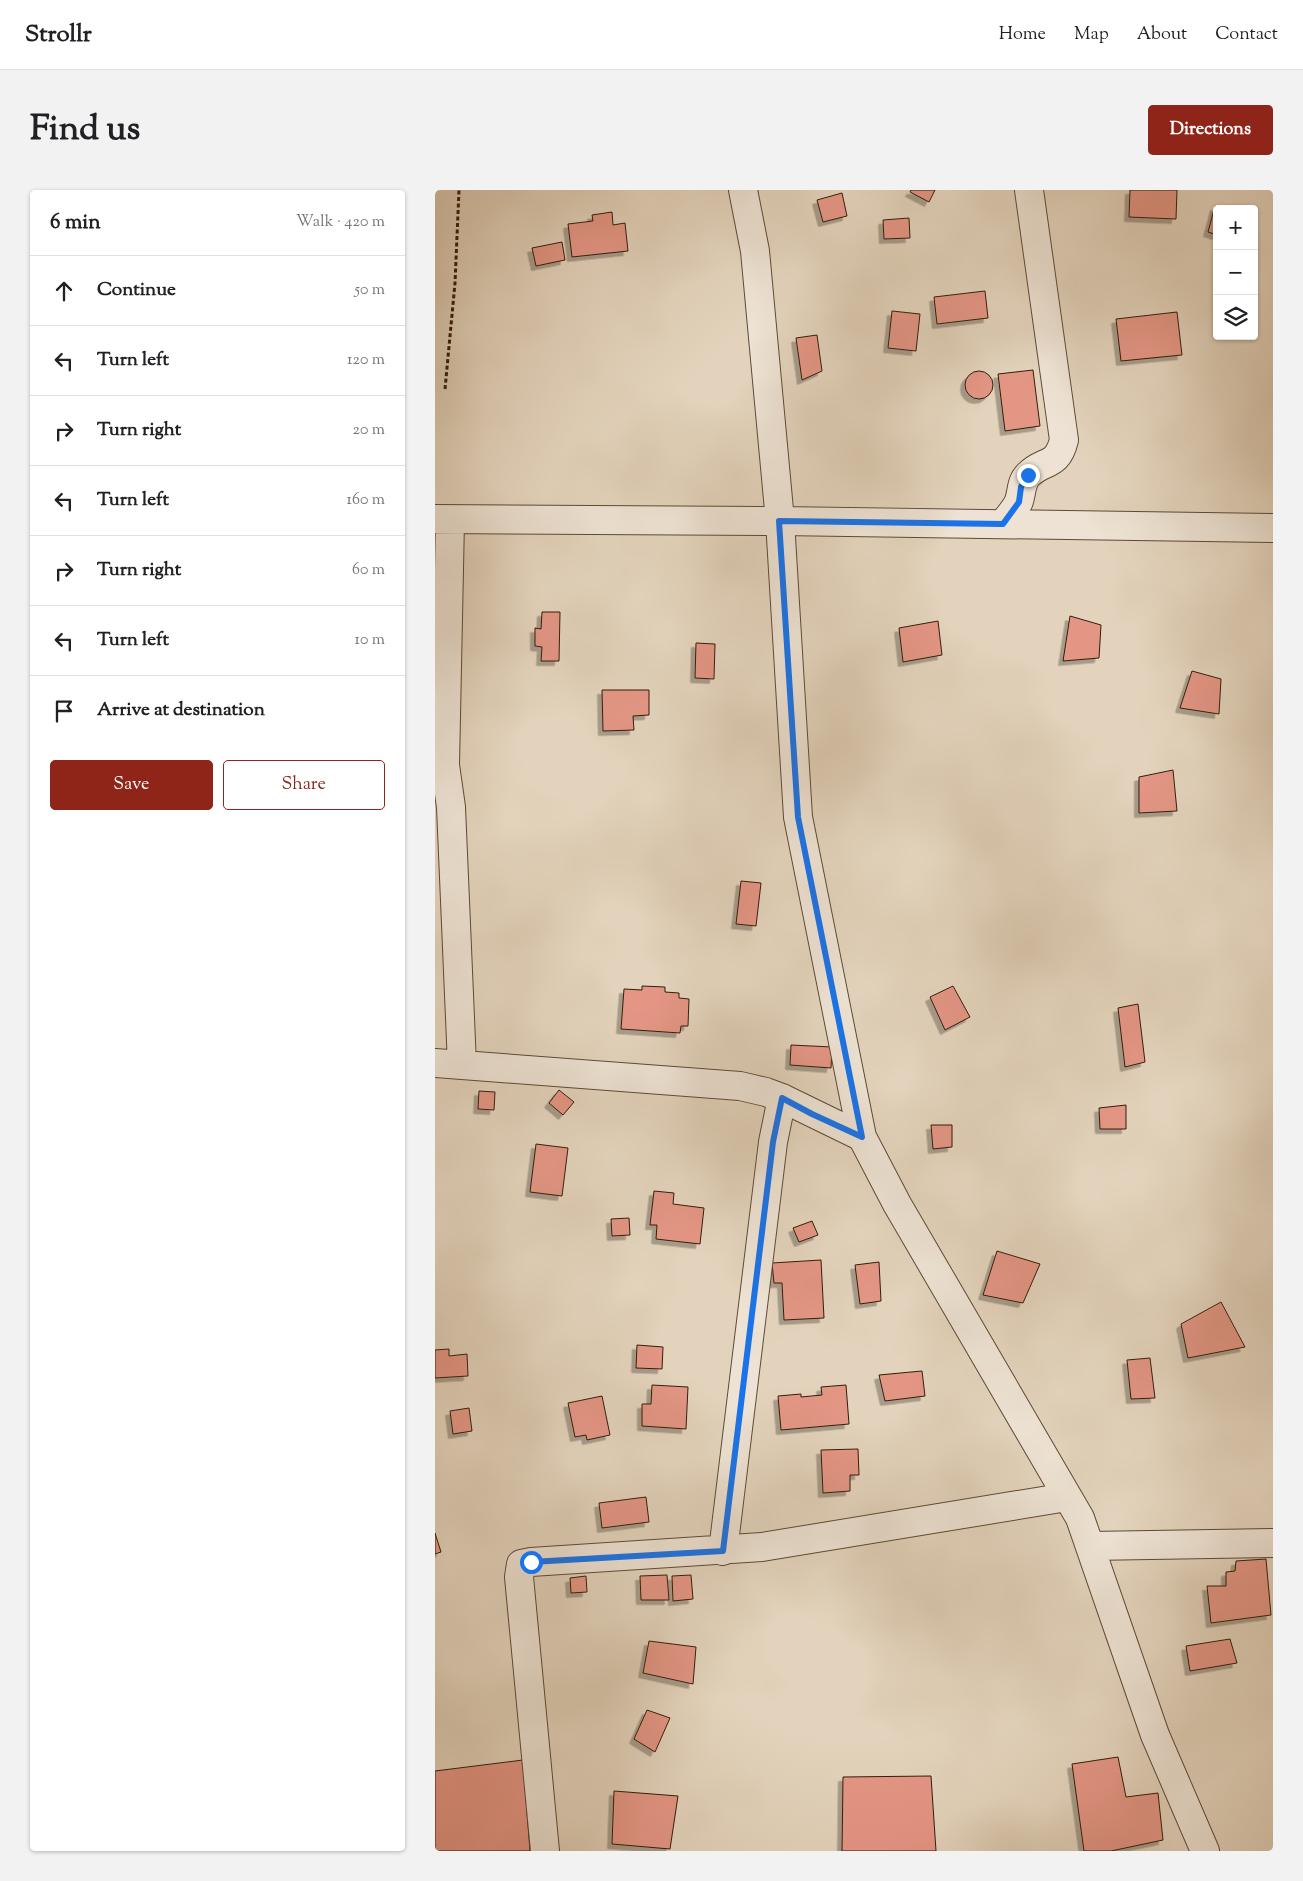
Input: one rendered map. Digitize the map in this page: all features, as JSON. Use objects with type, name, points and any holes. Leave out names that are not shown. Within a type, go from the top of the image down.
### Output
[{"type":"street","points":[[743,190],[755,251],[779,521],[798,817],[862,1137],[897,1204],[1081,1518],[1155,1735],[1205,1851]]},
{"type":"street","points":[[1003,524],[1019,502],[1021,487],[1028,475],[1061,453],[1064,440],[1029,190]]},
{"type":"street","points":[[462,1064],[451,807],[445,765],[443,520],[779,521],[1273,528]]},
{"type":"street","points":[[435,1063],[740,1086],[782,1098],[862,1137]]},
{"type":"street","points":[[723,1551],[773,1142],[782,1098]]},
{"type":"street","points":[[545,1851],[519,1577],[521,1564],[762,1547],[1067,1497]]},
{"type":"street","points":[[1090,1546],[1273,1543]]},
{"type":"path","points":[[445,389],[455,283],[459,190]]},
{"type":"building","points":[[911,190],[935,190],[929,202],[910,192]]},
{"type":"building","points":[[1130,190],[1177,190],[1176,219],[1129,217]]},
{"type":"building","points":[[842,193],[847,216],[823,222],[817,200]]},
{"type":"building","points":[[612,212],[613,225],[625,223],[628,251],[572,257],[568,224],[593,221],[592,215]]},
{"type":"building","points":[[1213,213],[1213,234],[1208,232]]},
{"type":"building","points":[[909,218],[910,238],[884,239],[883,220]]},
{"type":"building","points":[[562,242],[565,260],[536,266],[532,248]]},
{"type":"building","points":[[985,291],[988,318],[937,324],[934,297]]},
{"type":"building","points":[[892,311],[920,314],[916,351],[888,348]]},
{"type":"building","points":[[1177,312],[1182,355],[1121,361],[1116,319]]},
{"type":"building","points":[[817,335],[822,371],[802,380],[796,338]]},
{"type":"building","points":[[1033,370],[1040,426],[1005,431],[998,374]]},
{"type":"building","points":[[979,371],[989,375],[993,385],[989,395],[979,399],[969,395],[965,385],[969,375]]},
{"type":"building","points":[[542,612],[560,612],[559,661],[541,661],[542,647],[535,646],[535,628],[541,629]]},
{"type":"building","points":[[1070,616],[1101,625],[1099,658],[1063,661]]},
{"type":"building","points":[[938,621],[942,655],[903,662],[899,628]]},
{"type":"building","points":[[696,643],[715,644],[714,679],[695,678]]},
{"type":"building","points":[[1192,671],[1221,679],[1219,714],[1180,708]]},
{"type":"building","points":[[602,690],[649,690],[649,715],[633,716],[634,730],[603,731]]},
{"type":"building","points":[[1173,770],[1177,811],[1139,813],[1139,777]]},
{"type":"building","points":[[741,881],[761,883],[756,926],[736,924]]},
{"type":"building","points":[[642,986],[665,987],[665,992],[679,993],[679,998],[689,999],[688,1026],[681,1026],[680,1033],[621,1029],[624,989],[642,990]]},
{"type":"building","points":[[953,986],[970,1017],[945,1030],[930,997]]},
{"type":"building","points":[[1138,1004],[1145,1062],[1125,1067],[1118,1008]]},
{"type":"building","points":[[791,1045],[832,1047],[831,1068],[790,1065]]},
{"type":"building","points":[[559,1090],[574,1102],[563,1115],[549,1103]]},
{"type":"building","points":[[479,1091],[495,1092],[494,1110],[478,1109]]},
{"type":"building","points":[[1126,1105],[1126,1129],[1100,1129],[1099,1108]]},
{"type":"building","points":[[931,1125],[952,1125],[952,1147],[933,1149]]},
{"type":"building","points":[[536,1144],[568,1148],[562,1196],[530,1192]]},
{"type":"building","points":[[654,1191],[674,1193],[673,1204],[704,1208],[700,1244],[656,1239],[657,1225],[650,1225]]},
{"type":"building","points":[[629,1218],[630,1235],[612,1236],[611,1219]]},
{"type":"building","points":[[812,1221],[818,1235],[799,1242],[793,1228]]},
{"type":"building","points":[[997,1251],[1040,1264],[1023,1303],[983,1295]]},
{"type":"building","points":[[821,1260],[824,1318],[784,1320],[782,1283],[774,1283],[772,1263]]},
{"type":"building","points":[[879,1262],[881,1301],[860,1304],[855,1265]]},
{"type":"building","points":[[1221,1302],[1245,1347],[1188,1358],[1181,1324]]},
{"type":"building","points":[[637,1345],[663,1347],[662,1369],[636,1368]]},
{"type":"building","points":[[449,1349],[449,1356],[467,1354],[468,1376],[435,1378],[435,1350]]},
{"type":"building","points":[[1150,1358],[1155,1398],[1131,1399],[1127,1360]]},
{"type":"building","points":[[922,1371],[925,1396],[885,1401],[879,1375]]},
{"type":"building","points":[[652,1385],[688,1387],[686,1429],[642,1426],[642,1404],[651,1404]]},
{"type":"building","points":[[846,1385],[849,1424],[781,1430],[778,1396],[801,1394],[801,1397],[822,1395],[821,1387]]},
{"type":"building","points":[[602,1396],[610,1435],[587,1440],[586,1435],[575,1437],[568,1403]]},
{"type":"building","points":[[469,1408],[472,1431],[453,1434],[450,1411]]},
{"type":"building","points":[[858,1449],[859,1475],[850,1475],[850,1491],[823,1493],[821,1450]]},
{"type":"building","points":[[646,1497],[649,1522],[602,1528],[599,1503]]},
{"type":"building","points":[[435,1533],[441,1552],[435,1554]]},
{"type":"building","points":[[1266,1559],[1271,1615],[1211,1623],[1207,1586],[1226,1586],[1226,1572],[1235,1571],[1236,1561]]},
{"type":"building","points":[[667,1575],[669,1600],[641,1600],[640,1576]]},
{"type":"building","points":[[691,1575],[693,1599],[673,1601],[672,1576]]},
{"type":"building","points":[[586,1576],[587,1592],[571,1593],[570,1578]]},
{"type":"building","points":[[1230,1639],[1237,1663],[1190,1671],[1186,1646]]},
{"type":"building","points":[[649,1641],[696,1647],[693,1684],[643,1673]]},
{"type":"building","points":[[647,1710],[670,1718],[655,1752],[634,1739]]},
{"type":"building","points":[[1118,1757],[1126,1797],[1158,1793],[1163,1840],[1111,1851],[1084,1851],[1072,1764]]},
{"type":"building","points":[[523,1760],[530,1851],[435,1851],[435,1771]]},
{"type":"building","points":[[931,1776],[936,1851],[842,1851],[843,1777]]},
{"type":"building","points":[[614,1791],[678,1796],[670,1849],[612,1844]]},
{"type":"route","points":[[531,1562],[723,1551],[773,1142],[782,1098],[862,1137],[798,817],[779,521],[1003,524],[1019,502],[1021,487],[1028,475]]}]
